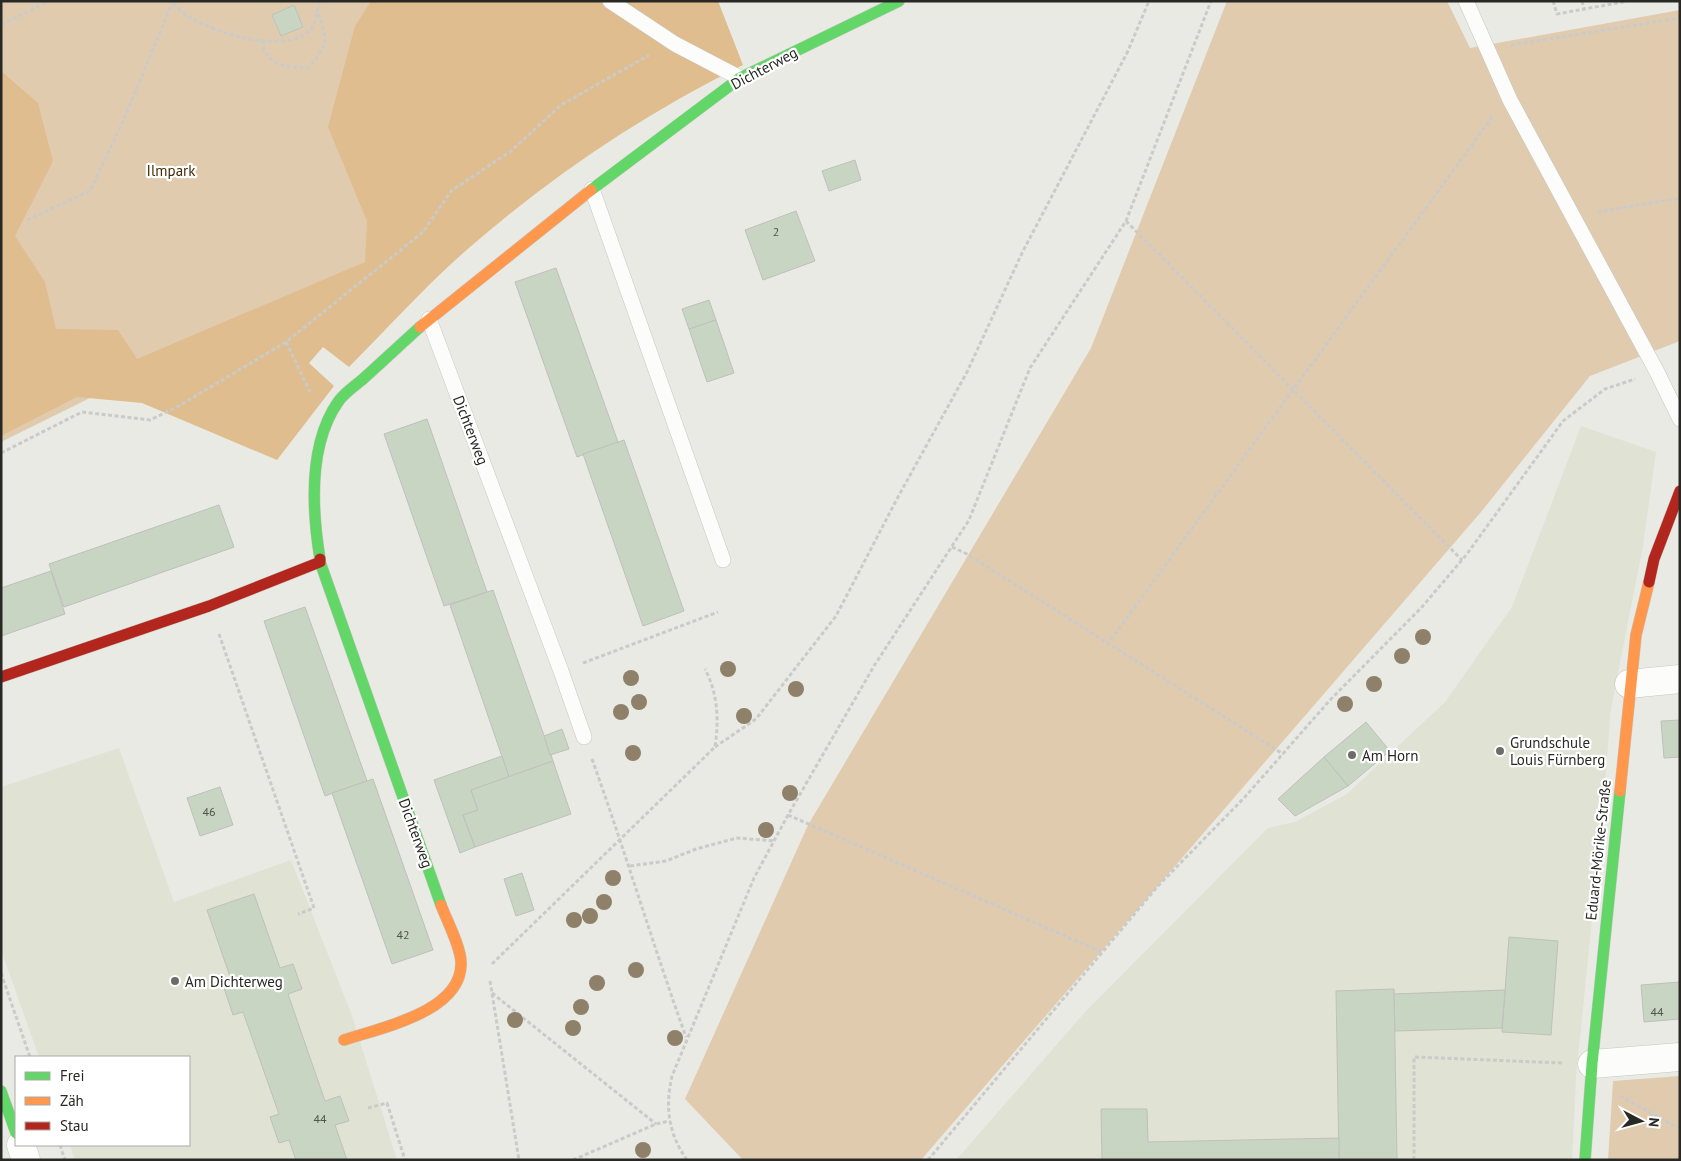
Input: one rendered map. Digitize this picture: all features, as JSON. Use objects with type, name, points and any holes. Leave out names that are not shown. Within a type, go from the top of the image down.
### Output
[{"type":"street","name":"Dichterweg","points":[[344,1040],[410,1018],[439,1004],[458,982],[461,960],[320,562],[315,536],[316,471],[331,413],[339,401],[429,320],[592,189],[740,78],[893,3]]},
{"type":"street","name":"Eduard-Mörike-Straße","points":[[1585,1160],[1592,1064],[1629,684],[1646,587],[1654,559],[1680,491]]},
{"type":"street","points":[[1,677],[209,606],[320,562]]},
{"type":"street","points":[[1629,684],[1680,679]]},
{"type":"street","points":[[1592,1064],[1680,1057]]},
{"type":"street","points":[[1,1091],[15,1130]]},
{"type":"street","points":[[20,1146],[26,1160]]},
{"type":"lane","points":[[610,1],[675,44],[740,78]]},
{"type":"lane","points":[[1466,1],[1510,100],[1680,418]]},
{"type":"lane","points":[[592,189],[723,560]]},
{"type":"lane","name":"Dichterweg","points":[[429,320],[584,737]]},
{"type":"path","points":[[1,26],[50,1]]},
{"type":"path","points":[[27,220],[90,191],[124,119],[173,2],[190,18],[228,35],[278,43],[296,39],[311,29],[320,1]]},
{"type":"path","points":[[488,967],[715,747],[756,720],[836,616],[898,497],[968,372],[1022,253],[1127,53],[1148,1]]},
{"type":"path","points":[[687,1160],[672,1135],[668,1094],[672,1076],[686,1038],[754,878],[788,814],[874,666],[969,520],[1030,368],[1126,221],[1211,1]]},
{"type":"path","points":[[1553,1],[1557,14],[1628,1]]},
{"type":"path","points":[[1582,1],[1584,9]]},
{"type":"path","points":[[262,40],[263,49],[272,62],[290,67],[308,68],[322,53],[326,33],[317,9]]},
{"type":"path","points":[[1489,53],[1509,45],[1680,18]]},
{"type":"path","points":[[1,453],[82,412],[150,420],[177,407],[286,342],[423,232],[451,191],[511,151],[562,105],[636,60],[675,44]]},
{"type":"path","points":[[1108,645],[1498,110],[1510,100]]},
{"type":"path","points":[[1575,220],[1618,208],[1680,198]]},
{"type":"path","points":[[1126,221],[1462,560]]},
{"type":"path","points":[[286,342],[311,394]]},
{"type":"path","points":[[928,1160],[1156,888],[1244,798],[1331,699],[1422,607],[1462,560],[1563,421],[1604,390],[1657,372]]},
{"type":"path","points":[[952,547],[967,554],[1283,754]]},
{"type":"path","points":[[209,606],[314,908],[298,914]]},
{"type":"path","points":[[561,671],[718,612]]},
{"type":"path","points":[[705,669],[713,684],[718,723],[715,747]]},
{"type":"path","points":[[584,737],[620,838],[656,955],[686,1038]]},
{"type":"path","points":[[788,814],[1102,952]]},
{"type":"path","points":[[629,866],[666,861],[696,849],[737,838],[774,840]]},
{"type":"path","points":[[1,972],[30,1056]]},
{"type":"path","points":[[489,976],[519,1160]]},
{"type":"path","points":[[492,992],[656,1124]]},
{"type":"path","points":[[1414,1160],[1414,1057],[1592,1064],[1622,1098],[1680,1129]]},
{"type":"path","points":[[368,1108],[387,1102],[405,1160]]},
{"type":"path","points":[[574,1160],[656,1124],[670,1121]]},
{"type":"path","points":[[60,1146],[65,1160]]},
{"type":"shaded area","points":[[371,1],[718,1],[743,65],[635,125],[600,147],[534,195],[454,261],[349,367],[323,347],[309,363],[334,386],[277,460],[142,403],[77,397],[1,436],[1,71],[38,103],[53,161],[15,236],[45,282],[56,329],[118,330],[137,359],[365,262],[367,221],[328,127],[355,26]]},
{"type":"shaded area","name":"Grundschule Louis Fürnberg","points":[[1581,426],[1656,452],[1643,546],[1611,708],[1602,820],[1576,1077],[1572,1160],[956,1160],[1086,1011],[1268,828],[1295,822],[1347,794],[1445,702],[1512,607]]},
{"type":"shaded area","name":"Am Dichterweg","points":[[119,748],[174,902],[291,860],[351,1013],[397,1160],[75,1160],[70,1146],[190,1146],[190,1056],[39,1056],[1,950],[1,787]]},
{"type":"green space","name":"Ilmpark","points":[[1,1],[701,1],[365,262],[1,442]]},
{"type":"green space","points":[[1227,1],[1447,1],[1470,48],[1680,10],[1680,341],[1590,376],[1481,512],[921,1160],[743,1160],[685,1099],[808,825],[1091,348]]},
{"type":"green space","points":[[1680,1076],[1680,1160],[1608,1160],[1613,1081]]},
{"type":"building","points":[[294,5],[303,27],[281,36],[272,15]]},
{"type":"building","points":[[855,160],[861,180],[829,191],[822,171]]},
{"type":"building","points":[[796,211],[815,261],[763,280],[745,230]]},
{"type":"building","points":[[556,268],[618,442],[577,457],[515,282]]},
{"type":"building","points":[[709,300],[716,320],[689,329],[682,309]]},
{"type":"building","points":[[716,320],[734,373],[707,382],[689,329]]},
{"type":"building","points":[[427,419],[487,592],[444,606],[384,434]]},
{"type":"building","points":[[624,440],[684,611],[643,626],[583,454]]},
{"type":"building","points":[[219,505],[234,547],[64,607],[49,564]]},
{"type":"building","points":[[51,571],[65,614],[1,636],[1,588]]},
{"type":"building","points":[[493,590],[553,761],[509,777],[450,605]]},
{"type":"building","points":[[305,607],[367,781],[325,796],[264,621]]},
{"type":"building","points":[[1680,720],[1680,757],[1664,758],[1661,721]]},
{"type":"building","points":[[1366,722],[1390,751],[1348,786],[1324,757]]},
{"type":"building","points":[[562,729],[569,749],[550,755],[544,736]]},
{"type":"building","points":[[502,756],[509,777],[471,790],[478,810],[463,815],[475,847],[460,853],[434,780]]},
{"type":"building","points":[[1324,757],[1348,786],[1295,816],[1278,799]]},
{"type":"building","points":[[553,761],[571,814],[475,847],[463,815],[478,810],[471,790]]},
{"type":"building","points":[[373,779],[433,950],[392,964],[332,793]]},
{"type":"building","points":[[220,787],[233,825],[200,836],[187,798]]},
{"type":"building","points":[[522,873],[534,910],[516,916],[504,879]]},
{"type":"building","points":[[254,894],[280,968],[293,964],[302,989],[288,994],[325,1101],[340,1096],[349,1121],[335,1125],[347,1160],[296,1160],[289,1140],[279,1143],[270,1117],[279,1114],[243,1012],[233,1015],[224,988],[233,985],[207,910]]},
{"type":"building","points":[[1509,937],[1558,941],[1551,1035],[1502,1032]]},
{"type":"building","points":[[1680,982],[1680,1019],[1644,1022],[1641,985]]},
{"type":"building","points":[[1394,989],[1397,1160],[1339,1160],[1336,991]]},
{"type":"building","points":[[1505,990],[1502,1028],[1395,1031],[1394,994]]},
{"type":"building","points":[[1101,1109],[1147,1109],[1148,1142],[1339,1138],[1339,1160],[1102,1160]]},
{"type":"traffic: fast","points":[[591,190],[740,78],[899,1]]},
{"type":"traffic: fast","points":[[320,559],[315,520],[315,478],[321,438],[328,419],[343,396],[420,327]]},
{"type":"traffic: fast","points":[[320,562],[441,905]]},
{"type":"traffic: fast","points":[[1585,1160],[1592,1064],[1620,791]]},
{"type":"traffic: fast","points":[[1,1091],[15,1130]]},
{"type":"traffic: slow","points":[[420,327],[591,190]]},
{"type":"traffic: slow","points":[[1620,791],[1636,635],[1649,582]]},
{"type":"traffic: slow","points":[[344,1040],[416,1015],[434,1006],[448,994],[458,980],[461,963],[456,942],[441,905]]},
{"type":"traffic: jam","points":[[1649,582],[1654,559],[1680,491]]},
{"type":"traffic: jam","points":[[1,677],[209,606],[320,562],[320,559]]},
{"type":"place","name":"Grundschule Louis Fürnberg","points":[[1500,751]]},
{"type":"place","name":"Am Horn","points":[[1352,755]]},
{"type":"place","name":"Am Dichterweg","points":[[175,981]]}]
